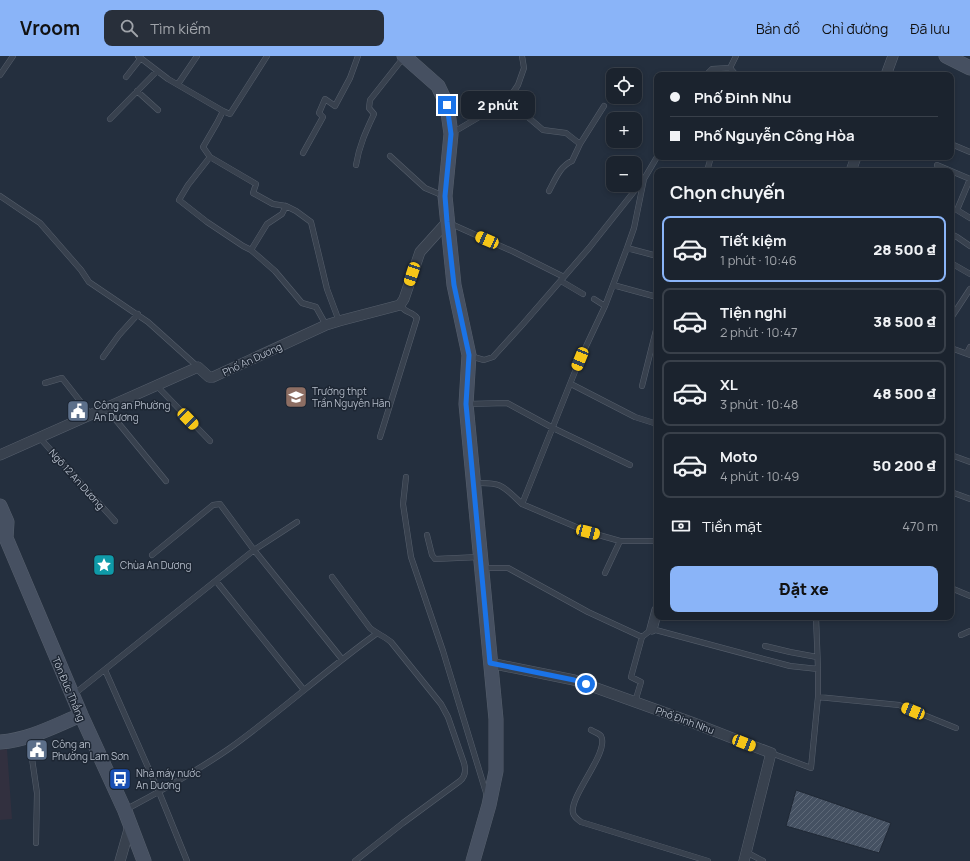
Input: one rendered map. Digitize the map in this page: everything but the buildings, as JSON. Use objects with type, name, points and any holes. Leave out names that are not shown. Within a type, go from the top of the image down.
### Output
[{"type":"street","points":[[404,56],[438,86],[447,105],[451,134],[445,196],[454,285],[469,355],[466,404],[496,720],[496,771],[489,805],[473,861]]},
{"type":"street","points":[[887,72],[893,56]]},
{"type":"street","points":[[946,56],[970,68]]},
{"type":"street","points":[[400,305],[404,299],[420,252],[447,222]]},
{"type":"street","name":"Phố An Dương","points":[[198,367],[209,377],[213,377],[326,325],[339,320],[400,305]]},
{"type":"street","points":[[0,454],[198,367]]},
{"type":"street","name":"Tôn Đức Thắng","points":[[0,506],[7,522],[3,536],[72,696],[125,811],[144,861]]},
{"type":"street","points":[[652,629],[654,620]]},
{"type":"street","name":"Phố Đinh Nhu","points":[[490,663],[574,680],[771,753]]},
{"type":"street","points":[[0,742],[28,737],[81,716]]},
{"type":"street","points":[[745,856],[771,753]]},
{"type":"street","points":[[120,861],[130,826]]},
{"type":"lane","points":[[0,75],[12,56]]},
{"type":"lane","points":[[178,84],[197,56]]},
{"type":"lane","points":[[126,77],[140,57],[157,71],[230,114],[267,56]]},
{"type":"lane","points":[[303,153],[323,117],[319,114],[325,99],[335,106],[350,78],[358,56]]},
{"type":"lane","points":[[356,165],[358,152],[364,133],[374,114],[369,108],[370,100],[404,56]]},
{"type":"lane","points":[[451,134],[508,100],[518,85],[524,68],[521,56]]},
{"type":"lane","points":[[730,68],[736,56]]},
{"type":"lane","points":[[709,72],[712,69],[730,68]]},
{"type":"lane","points":[[730,68],[733,72]]},
{"type":"lane","points":[[110,119],[157,71]]},
{"type":"lane","points":[[137,91],[158,110]]},
{"type":"lane","points":[[508,100],[543,130],[566,133],[580,144]]},
{"type":"lane","points":[[549,191],[557,176],[566,164],[572,161],[580,144],[604,106]]},
{"type":"lane","points":[[223,111],[203,147],[210,158],[256,184],[253,193],[273,204],[286,206],[311,222],[327,289],[339,320]]},
{"type":"lane","points":[[954,145],[970,152]]},
{"type":"lane","points":[[390,156],[425,188],[445,196]]},
{"type":"lane","points":[[210,158],[188,185],[179,200],[207,222],[251,250],[275,271],[302,303],[316,307],[326,325]]},
{"type":"lane","points":[[469,355],[484,360],[493,357],[589,248],[644,179],[655,160]]},
{"type":"lane","points":[[937,165],[944,168]]},
{"type":"lane","points":[[954,172],[970,179],[957,210],[970,218]]},
{"type":"lane","points":[[522,504],[580,359],[605,306],[627,248],[634,228],[644,179]]},
{"type":"lane","points":[[0,196],[40,223],[81,270],[89,282],[138,314],[198,367]]},
{"type":"lane","points":[[251,250],[267,224],[282,214],[286,206]]},
{"type":"lane","points":[[447,222],[514,252],[562,279],[583,294]]},
{"type":"lane","points":[[954,236],[970,246]]},
{"type":"lane","points":[[627,248],[654,255]]},
{"type":"lane","points":[[954,265],[970,274]]},
{"type":"lane","points":[[613,285],[654,296]]},
{"type":"lane","points":[[954,313],[970,289]]},
{"type":"lane","points":[[594,300],[605,306]]},
{"type":"lane","points":[[380,437],[417,318],[403,310],[400,305]]},
{"type":"lane","points":[[103,357],[119,335],[138,314]]},
{"type":"lane","points":[[642,386],[654,338]]},
{"type":"lane","points":[[954,349],[969,354],[970,347]]},
{"type":"lane","points":[[45,384],[62,378],[91,414]]},
{"type":"lane","points":[[570,384],[635,417],[654,423]]},
{"type":"lane","points":[[156,385],[210,441]]},
{"type":"lane","points":[[466,404],[507,403],[553,428],[630,465]]},
{"type":"lane","points":[[106,408],[166,481]]},
{"type":"lane","name":"Ngõ 12 An Dương","points":[[39,437],[115,521]]},
{"type":"lane","points":[[954,456],[970,462]]},
{"type":"lane","points":[[406,477],[403,504],[411,557],[443,651],[489,805]]},
{"type":"lane","points":[[474,483],[489,482],[500,485],[522,504],[588,532],[620,541],[654,541]]},
{"type":"lane","points":[[954,493],[970,499]]},
{"type":"lane","points":[[152,554],[213,504],[220,504],[254,550],[342,659]]},
{"type":"lane","points":[[72,696],[254,550],[296,522]]},
{"type":"lane","points":[[427,534],[432,555],[435,559],[481,562],[508,568],[588,612],[642,637]]},
{"type":"lane","points":[[605,573],[620,541]]},
{"type":"lane","points":[[332,578],[370,628],[376,634],[383,636],[391,642],[441,704],[448,717],[466,769],[463,778],[460,781],[355,861]]},
{"type":"lane","points":[[216,581],[304,690]]},
{"type":"lane","points":[[954,589],[970,596]]},
{"type":"lane","points":[[771,753],[811,768],[818,697],[816,620]]},
{"type":"lane","points":[[635,702],[641,682],[631,677],[642,637],[652,629],[790,666],[818,669]]},
{"type":"lane","points":[[962,634],[970,631]]},
{"type":"lane","points":[[125,811],[159,792],[230,747],[376,634]]},
{"type":"lane","points":[[765,646],[817,656]]},
{"type":"lane","points":[[105,670],[159,792],[187,861]]},
{"type":"lane","points":[[818,697],[899,705],[956,728]]},
{"type":"lane","points":[[591,730],[599,734],[602,738],[602,745],[596,761],[576,800],[573,815],[576,819],[581,822],[708,861]]},
{"type":"lane","points":[[28,737],[38,793],[36,843]]},
{"type":"lane","points":[[745,856],[763,861]]},
{"type":"shaded area","points":[[7,749],[12,819],[0,820],[0,750]]},
{"type":"place","name":"Trường thpt Trần Nguyên Hãn","points":[[296,397]]},
{"type":"place","name":"Công an Phường An Dương","points":[[78,411]]},
{"type":"place","name":"Chùa An Dương","points":[[104,565]]},
{"type":"place","name":"Công an Phường Lam Sơn","points":[[37,750]]},
{"type":"place","name":"Nhà máy nước An Dương","points":[[120,779]]},
{"type":"route","points":[[447,105],[451,134],[445,196],[447,222],[454,285],[469,355],[466,404],[490,663],[574,680],[586,684]]}]
